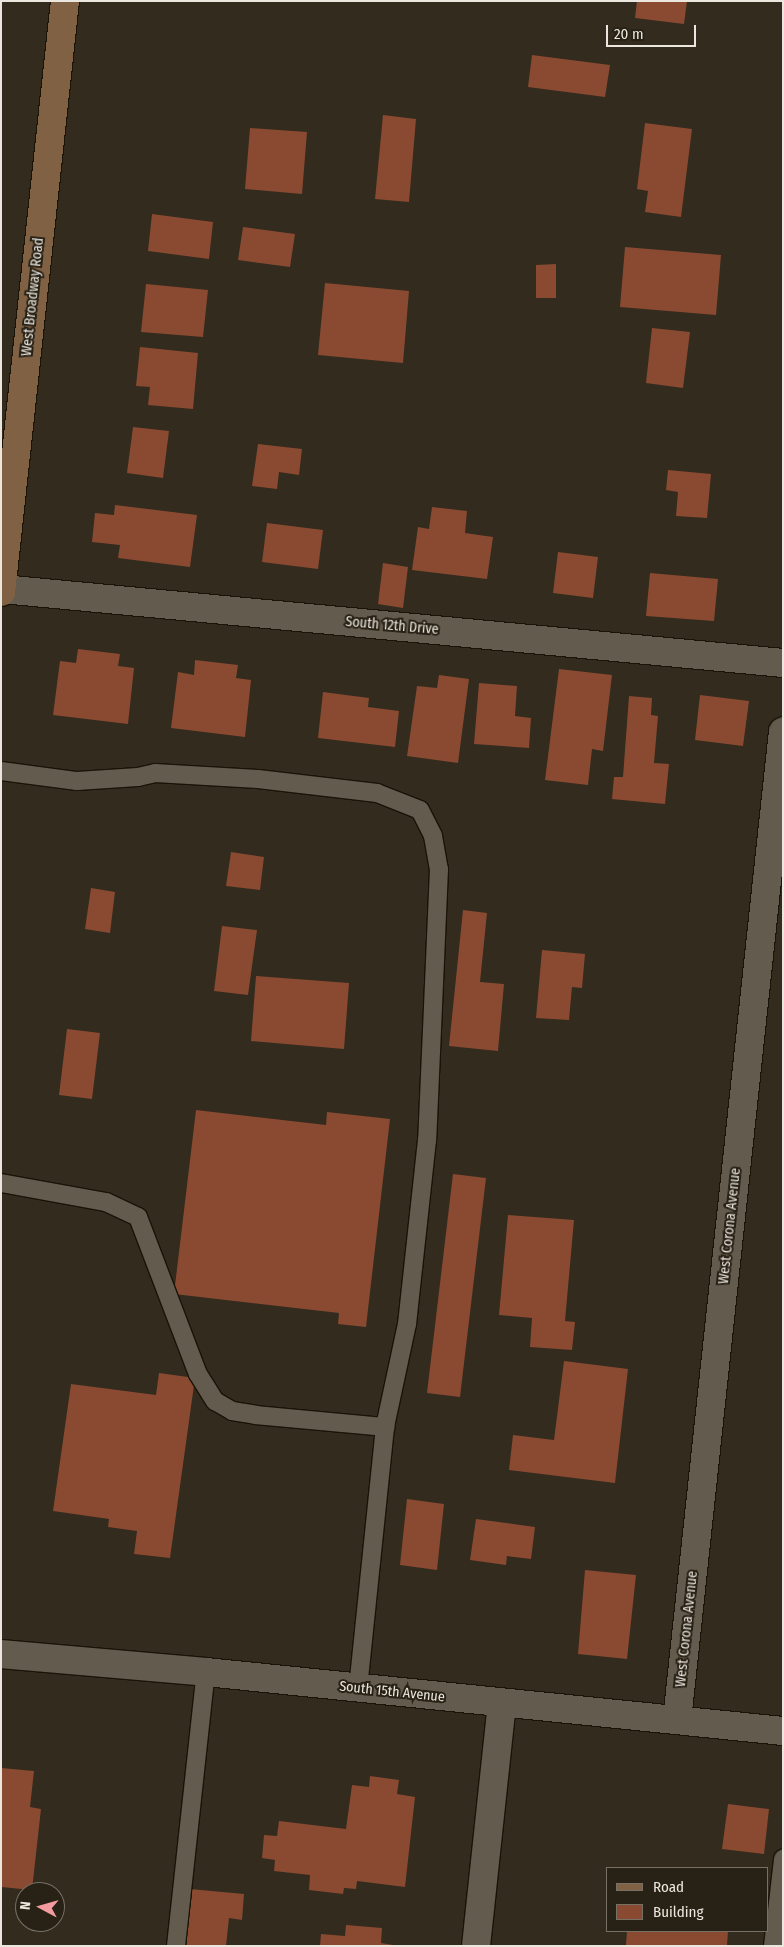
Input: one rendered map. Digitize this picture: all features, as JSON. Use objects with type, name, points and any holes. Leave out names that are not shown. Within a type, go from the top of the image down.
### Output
[{"type":"main road","name":"West Broadway Road","points":[[1,591],[65,1]]},
{"type":"street","name":"South 12th Drive","points":[[1,591],[783,663]]},
{"type":"street","name":"West Corona Avenue","points":[[677,1720],[783,732]]},
{"type":"street","name":"South 15th Avenue","points":[[1,1654],[206,1672],[502,1704],[783,1731]]},
{"type":"street","points":[[476,1946],[502,1704]]},
{"type":"lane","points":[[1,771],[77,781],[138,777],[155,773],[258,778],[377,793],[420,810],[433,836],[439,868],[428,1140],[407,1324],[385,1427],[358,1688]]},
{"type":"lane","points":[[1,1183],[106,1202],[138,1217],[198,1374],[215,1401],[232,1411],[256,1415],[385,1427]]},
{"type":"lane","points":[[176,1946],[206,1672]]},
{"type":"lane","points":[[773,1946],[783,1859]]},
{"type":"building","points":[[637,1],[687,1],[684,24],[635,18]]},
{"type":"building","points":[[532,55],[610,65],[605,97],[528,87]]},
{"type":"building","points":[[383,115],[416,119],[409,202],[375,199]]},
{"type":"building","points":[[645,123],[692,129],[681,217],[645,212],[648,191],[637,189]]},
{"type":"building","points":[[250,128],[307,132],[302,194],[245,189]]},
{"type":"building","points":[[152,214],[213,222],[209,259],[148,251]]},
{"type":"building","points":[[243,227],[295,234],[290,267],[238,260]]},
{"type":"building","points":[[625,247],[721,255],[716,315],[620,307]]},
{"type":"building","points":[[556,264],[556,298],[536,298],[536,265]]},
{"type":"building","points":[[325,283],[409,291],[403,363],[318,355]]},
{"type":"building","points":[[146,284],[208,290],[203,337],[141,332]]},
{"type":"building","points":[[652,328],[690,332],[683,388],[646,383]]},
{"type":"building","points":[[140,347],[198,353],[193,409],[148,405],[150,387],[136,386]]},
{"type":"building","points":[[133,427],[169,431],[163,478],[127,473]]},
{"type":"building","points":[[258,444],[302,449],[299,475],[279,472],[277,489],[252,486]]},
{"type":"building","points":[[668,470],[711,474],[707,518],[676,516],[678,492],[666,490]]},
{"type":"building","points":[[115,505],[197,515],[190,567],[118,558],[120,545],[92,542],[95,513],[114,515]]},
{"type":"building","points":[[432,507],[467,511],[465,533],[493,537],[487,579],[412,570],[418,527],[429,529]]},
{"type":"building","points":[[267,523],[323,530],[318,569],[262,562]]},
{"type":"building","points":[[558,552],[598,557],[593,598],[553,593]]},
{"type":"building","points":[[383,563],[408,567],[403,608],[378,604]]},
{"type":"building","points":[[650,573],[718,579],[714,621],[646,616]]},
{"type":"building","points":[[78,649],[120,654],[118,666],[134,668],[128,724],[53,715],[60,661],[76,663]]},
{"type":"building","points":[[195,660],[238,665],[236,678],[251,680],[245,737],[171,728],[178,672],[194,675]]},
{"type":"building","points":[[559,669],[612,675],[603,751],[592,749],[588,785],[545,780]]},
{"type":"building","points":[[439,675],[469,679],[458,763],[407,756],[417,686],[437,688]]},
{"type":"building","points":[[479,683],[517,686],[515,716],[531,718],[529,748],[474,744]]},
{"type":"building","points":[[323,692],[369,698],[368,707],[399,711],[395,747],[318,738]]},
{"type":"building","points":[[700,695],[749,701],[743,746],[695,740]]},
{"type":"building","points":[[629,696],[652,698],[651,715],[658,716],[654,763],[669,764],[665,804],[612,799],[614,777],[623,777]]},
{"type":"building","points":[[231,852],[264,857],[260,890],[226,886]]},
{"type":"building","points":[[91,888],[115,892],[110,933],[85,929]]},
{"type":"building","points":[[463,910],[487,913],[480,982],[504,984],[498,1051],[449,1046]]},
{"type":"building","points":[[222,926],[257,930],[248,995],[214,991]]},
{"type":"building","points":[[542,950],[585,954],[582,988],[572,987],[569,1020],[536,1018]]},
{"type":"building","points":[[256,976],[349,983],[344,1049],[251,1041]]},
{"type":"building","points":[[67,1029],[100,1033],[92,1099],[59,1095]]},
{"type":"building","points":[[196,1110],[326,1125],[327,1112],[390,1119],[366,1327],[338,1324],[339,1313],[174,1294]]},
{"type":"building","points":[[453,1174],[486,1178],[460,1397],[427,1393]]},
{"type":"building","points":[[508,1215],[574,1220],[565,1321],[575,1322],[572,1350],[530,1347],[532,1318],[499,1315]]},
{"type":"building","points":[[564,1361],[628,1369],[615,1483],[509,1470],[513,1435],[554,1440]]},
{"type":"building","points":[[159,1373],[195,1378],[170,1558],[134,1554],[137,1531],[108,1527],[109,1519],[53,1511],[71,1384],[156,1395]]},
{"type":"building","points":[[407,1499],[444,1504],[437,1570],[400,1565]]},
{"type":"building","points":[[476,1519],[535,1527],[531,1559],[507,1556],[506,1565],[470,1560]]},
{"type":"building","points":[[585,1570],[636,1575],[627,1659],[578,1654]]},
{"type":"building","points":[[1,1768],[34,1771],[30,1807],[41,1809],[33,1882],[15,1882],[15,1888],[1,1887]]},
{"type":"building","points":[[370,1776],[399,1780],[397,1794],[415,1797],[405,1887],[357,1881],[356,1889],[344,1888],[343,1894],[309,1890],[310,1875],[274,1871],[275,1860],[262,1858],[264,1835],[277,1836],[279,1821],[346,1829],[352,1785],[369,1787]]},
{"type":"building","points":[[728,1804],[769,1809],[764,1854],[722,1849]]},
{"type":"building","points":[[190,1889],[244,1894],[242,1920],[229,1918],[226,1946],[185,1946]]},
{"type":"building","points":[[346,1925],[382,1928],[381,1943],[399,1946],[320,1946],[321,1934],[345,1936]]},
{"type":"building","points":[[627,1932],[728,1932],[727,1946],[626,1945]]}]
